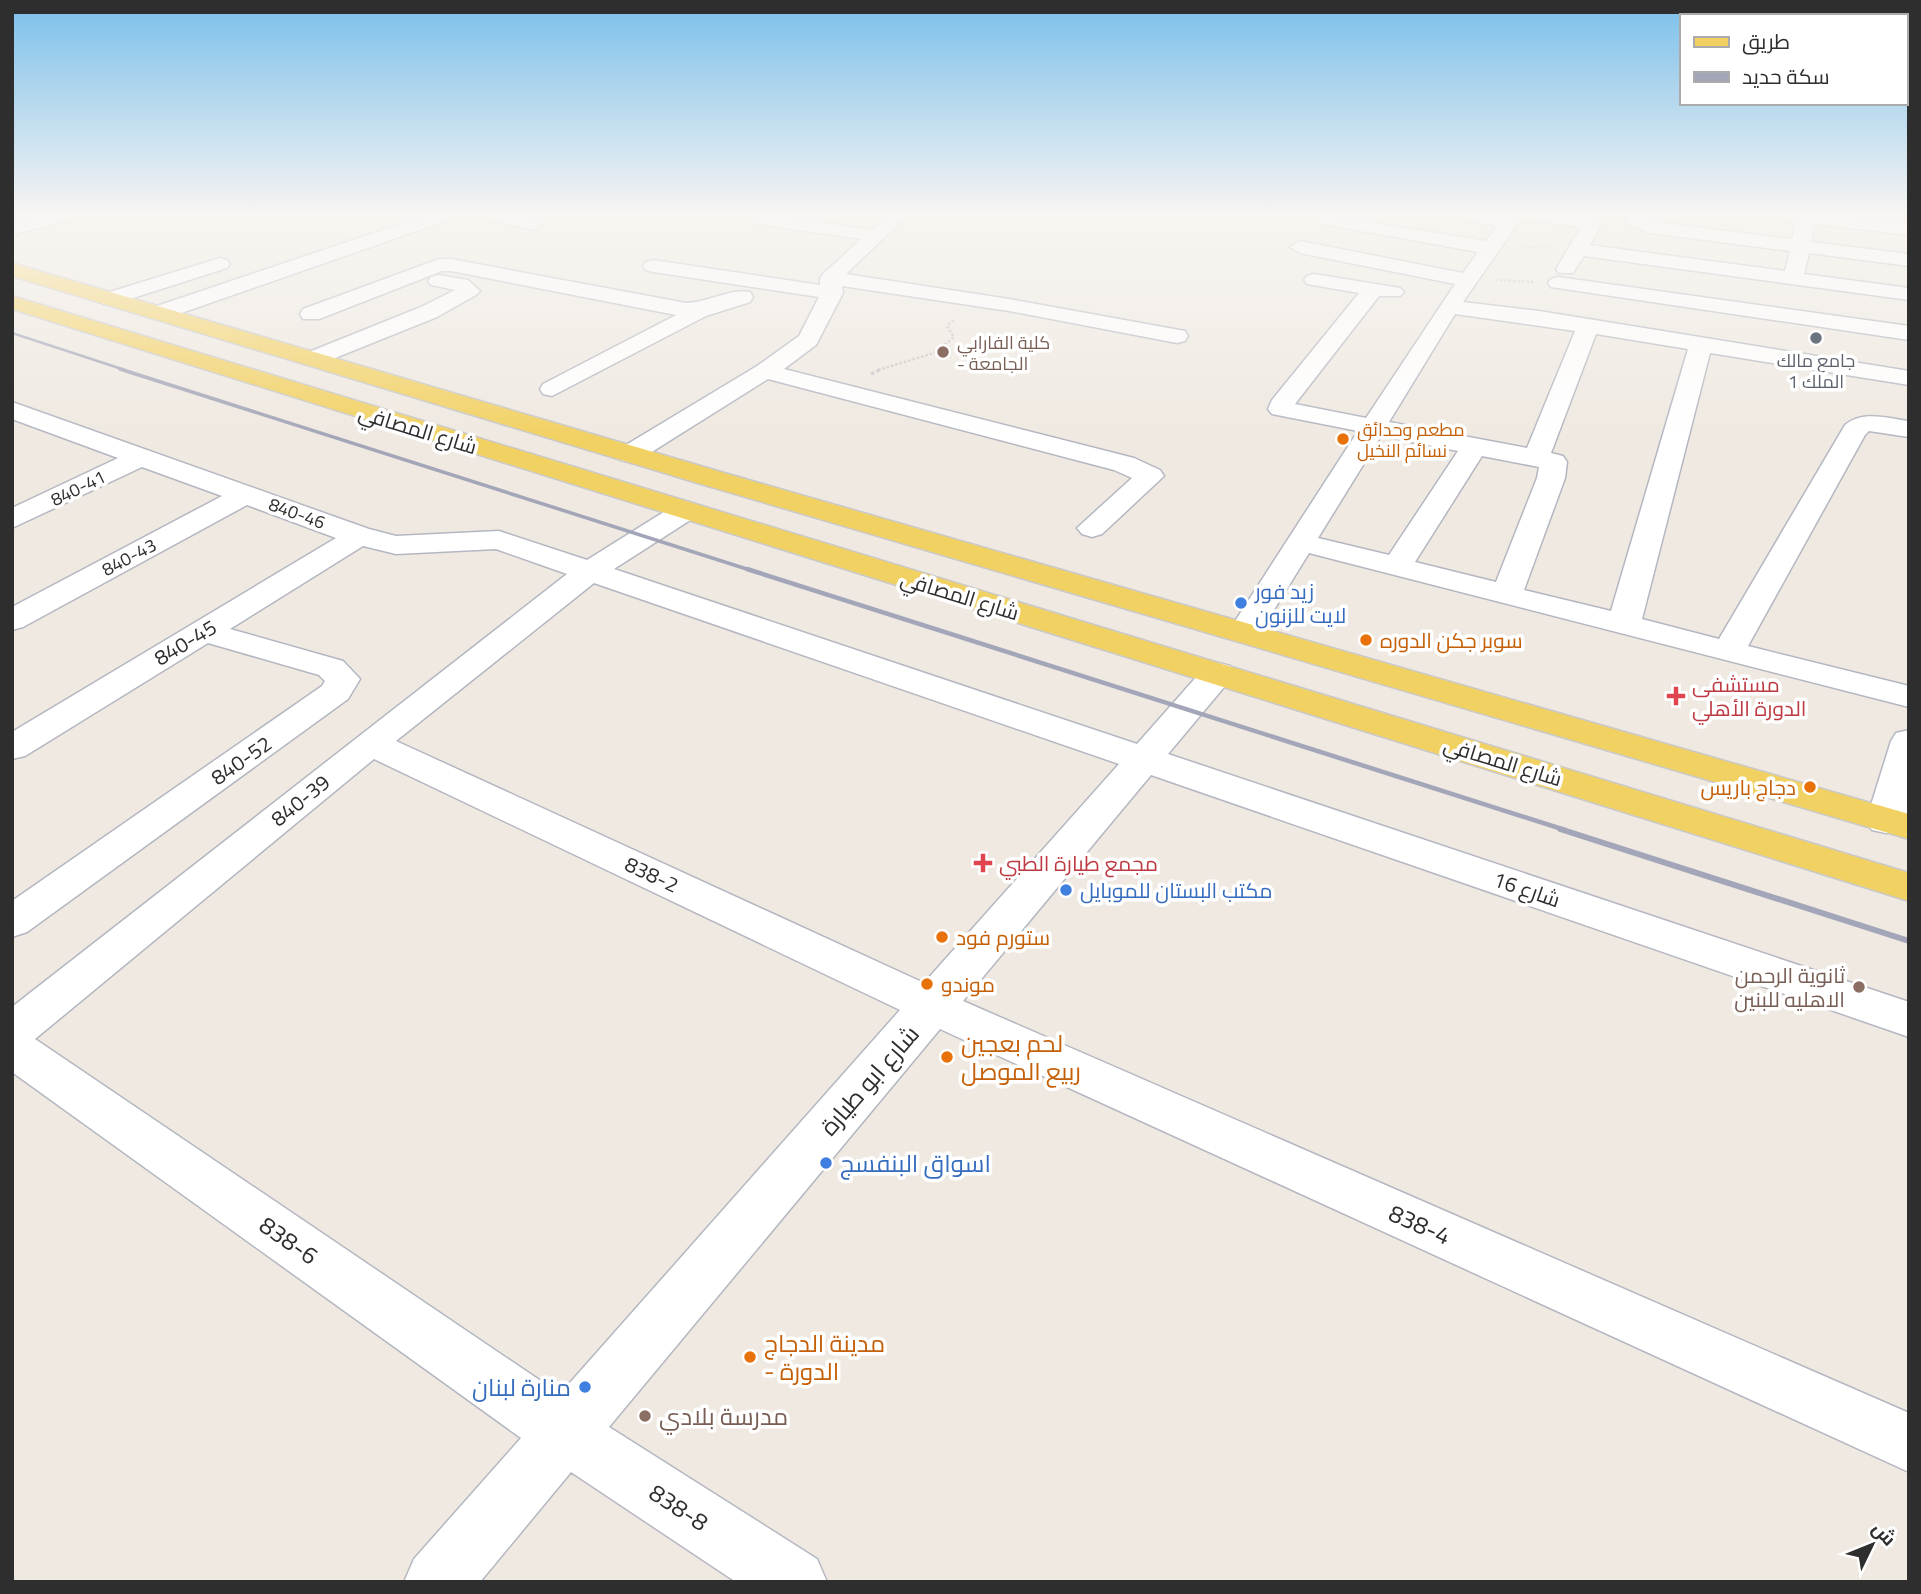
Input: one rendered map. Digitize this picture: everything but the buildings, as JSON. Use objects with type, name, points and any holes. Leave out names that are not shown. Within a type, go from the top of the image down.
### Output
[{"type":"main road","name":"شارع المصافي","points":[[76,288],[630,454],[1897,824]]},
{"type":"main road","name":"شارع المصافي","points":[[12,303],[1909,887]]},
{"type":"main road","points":[[281,386],[312,379],[328,370],[321,362]]},
{"type":"main road","points":[[334,402],[347,390],[384,381]]},
{"type":"main road","points":[[699,474],[702,481],[695,490],[673,500],[685,511],[710,511],[716,502],[738,492],[756,491]]},
{"type":"street","points":[[111,299],[144,288]]},
{"type":"street","points":[[159,313],[231,288]]},
{"type":"street","points":[[311,314],[378,288]]},
{"type":"street","points":[[321,362],[429,312],[468,291],[465,288]]},
{"type":"street","points":[[577,288],[699,311]]},
{"type":"street","points":[[693,288],[742,297]]},
{"type":"street","points":[[552,389],[699,311],[765,288]]},
{"type":"street","points":[[630,454],[765,371],[808,340],[830,288]]},
{"type":"street","points":[[864,288],[977,300],[1177,336]]},
{"type":"street","points":[[1374,288],[1281,405],[1282,409],[1553,462],[1551,478],[1507,594]]},
{"type":"street","points":[[1376,288],[1436,301],[1909,378]]},
{"type":"street","points":[[1244,632],[1376,426],[1436,301],[1455,288]]},
{"type":"street","points":[[1539,318],[1555,288]]},
{"type":"street","points":[[1598,288],[1909,333]]},
{"type":"street","points":[[1778,356],[1791,288]]},
{"type":"street","points":[[1866,288],[1909,294]]},
{"type":"street","points":[[1536,458],[1588,326]]},
{"type":"street","points":[[1624,624],[1701,344]]},
{"type":"street","points":[[765,371],[1124,464],[1150,476],[1092,528]]},
{"type":"street","name":"840-46","points":[[12,410],[359,536],[396,545],[499,540],[590,571]]},
{"type":"street","points":[[12,439],[48,423]]},
{"type":"street","points":[[1729,651],[1854,431],[1863,423],[1909,429]]},
{"type":"street","points":[[1397,566],[1475,446]]},
{"type":"street","name":"840-41","points":[[12,519],[143,456]]},
{"type":"street","name":"840-43","points":[[12,620],[247,494]]},
{"type":"street","name":"840-39","points":[[12,1032],[590,571],[685,511]]},
{"type":"street","name":"840-45","points":[[12,748],[359,536]]},
{"type":"street","points":[[1300,542],[1909,697]]},
{"type":"street","name":"شارع 16","points":[[590,571],[1909,1020]]},
{"type":"street","name":"840-52","points":[[12,922],[336,692],[343,679],[331,668],[203,631]]},
{"type":"street","name":"شارع ابو طيارة","points":[[437,1582],[1218,673]]},
{"type":"street","points":[[1897,824],[1909,741]]},
{"type":"street","name":"838-2","points":[[371,743],[932,1006]]},
{"type":"street","name":"838-4","points":[[932,1006],[1909,1443]]},
{"type":"street","name":"838-6","points":[[12,1047],[565,1433]]},
{"type":"street","name":"838-8","points":[[565,1433],[794,1582]]},
{"type":"path","points":[[841,390],[890,364],[930,355],[948,346],[954,337],[947,326],[977,300]]},
{"type":"railway","points":[[12,333],[125,370]]},
{"type":"railway","points":[[120,369],[753,571]]},
{"type":"railway","points":[[747,569],[1565,830]]},
{"type":"railway","points":[[1560,829],[1909,941]]},
{"type":"place","name":"جامع مالك الملك 1","points":[[1816,338]]},
{"type":"place","name":"كلية الفارابي - الجامعة","points":[[943,352]]},
{"type":"place","name":"مطعم وحدائق نسائم النخيل","points":[[1343,439]]},
{"type":"place","name":"زيد فور لايت للزنون","points":[[1241,603]]},
{"type":"place","name":"سوبر جكن الدوره","points":[[1366,640]]},
{"type":"place","name":"مستشفى الدورة الأهلي","points":[[1676,696]]},
{"type":"place","name":"دجاج باريس","points":[[1810,787]]},
{"type":"place","name":"مجمع طيارة الطبي","points":[[983,863]]},
{"type":"place","name":"مكتب البستان للموبايل","points":[[1066,890]]},
{"type":"place","name":"ستورم فود","points":[[942,937]]},
{"type":"place","name":"موندو","points":[[927,984]]},
{"type":"place","name":"ثانوية الرحمن الاهليه للبنين","points":[[1859,987]]},
{"type":"place","name":"لحم بعجين ربيع الموصل","points":[[947,1057]]},
{"type":"place","name":"اسواق البنفسج","points":[[826,1163]]},
{"type":"place","name":"مدينة الدجاج - الدورة","points":[[750,1357]]},
{"type":"place","name":"منارة لبنان","points":[[585,1387]]},
{"type":"place","name":"مدرسة بلادي","points":[[645,1416]]}]
